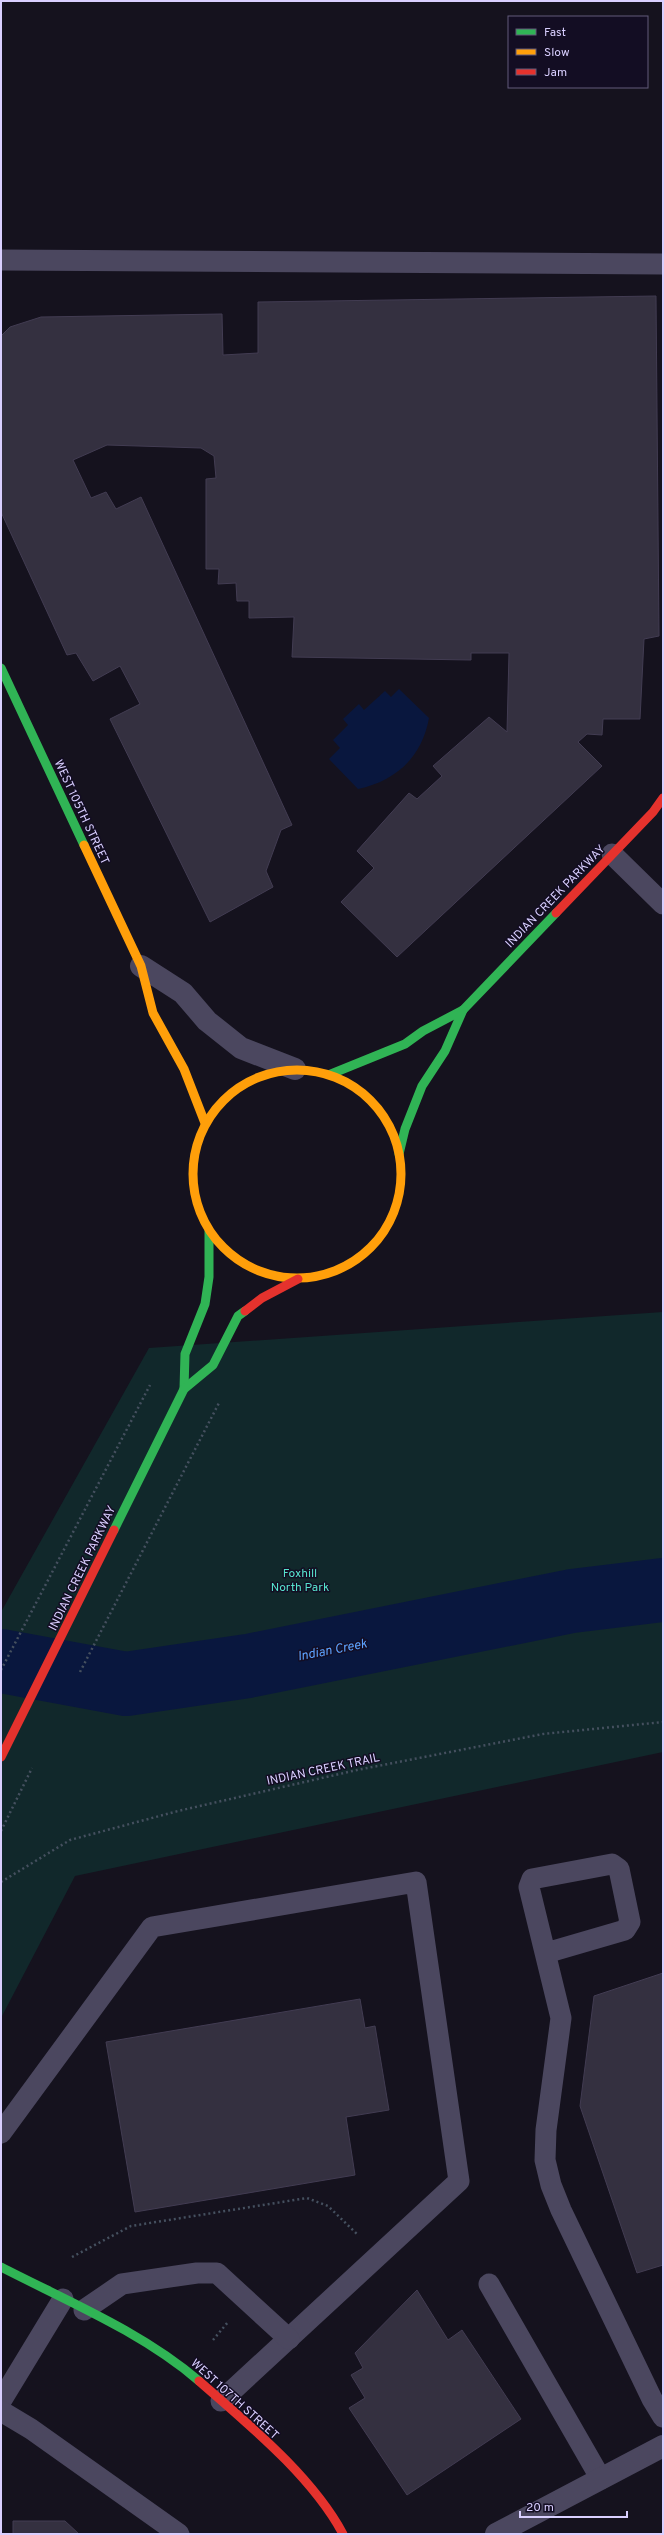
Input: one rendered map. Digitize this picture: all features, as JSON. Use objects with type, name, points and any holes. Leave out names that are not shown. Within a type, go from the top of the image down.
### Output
[{"type":"street","name":"WEST 105TH STREET","points":[[1,668],[141,966],[153,1013],[184,1069],[205,1123]]},
{"type":"street","name":"INDIAN CREEK PARKWAY","points":[[331,1074],[405,1044],[423,1031],[463,1010],[612,854],[663,798]]},
{"type":"street","points":[[141,966],[183,993],[207,1021],[241,1048],[295,1069],[331,1074],[362,1092],[386,1120],[399,1154],[401,1191],[389,1226],[366,1254],[334,1272],[298,1279],[263,1274],[230,1256],[209,1231],[194,1194],[193,1158],[205,1123],[228,1094],[259,1076],[295,1069]]},
{"type":"street","name":"INDIAN CREEK PARKWAY","points":[[399,1154],[405,1129],[422,1086],[445,1051],[463,1010]]},
{"type":"street","name":"INDIAN CREEK PARKWAY","points":[[184,1389],[185,1354],[205,1304],[209,1277],[209,1231]]},
{"type":"street","name":"INDIAN CREEK PARKWAY","points":[[1,1757],[184,1389],[213,1365],[238,1316],[262,1298],[298,1279]]},
{"type":"street","name":"WEST 107TH STREET","points":[[1,2267],[123,2330],[186,2370],[257,2432],[329,2508],[343,2534]]},
{"type":"street","points":[[496,2534],[663,2446]]},
{"type":"lane","points":[[1,260],[663,264]]},
{"type":"lane","points":[[612,854],[663,904]]},
{"type":"lane","points":[[546,1953],[625,1930],[630,1922],[620,1869],[612,1864],[532,1879],[529,1887],[561,2018],[546,2130],[545,2160],[551,2185],[564,2217],[648,2392],[663,2417]]},
{"type":"lane","points":[[1,2133],[152,1927],[416,1882],[460,2181],[221,2401]]},
{"type":"lane","points":[[84,2310],[122,2284],[197,2273],[217,2274],[289,2338]]},
{"type":"lane","points":[[489,2284],[601,2479]]},
{"type":"lane","points":[[1,2401],[63,2299]]},
{"type":"lane","points":[[1,2411],[31,2429],[179,2534]]},
{"type":"path","points":[[1,1670],[153,1379]]},
{"type":"path","points":[[76,1679],[221,1398]]},
{"type":"path","name":"INDIAN CREEK TRAIL","points":[[1,1882],[70,1840],[178,1811],[357,1770],[543,1734],[663,1722]]},
{"type":"path","points":[[1,1831],[35,1762]]},
{"type":"path","points":[[72,2257],[130,2226],[307,2198],[328,2206],[379,2255]]},
{"type":"path","points":[[213,2340],[230,2321]]},
{"type":"green space","name":"Foxhill North Park","points":[[663,1312],[663,1752],[75,1876],[1,2018],[1,1612],[149,1348]]},
{"type":"water","points":[[399,689],[429,718],[425,732],[420,744],[405,765],[384,780],[358,789],[329,759],[340,748],[333,740],[348,725],[343,719],[359,704],[364,710],[385,691],[391,697]]},
{"type":"building","points":[[656,296],[659,636],[644,639],[640,719],[603,719],[602,735],[587,734],[578,742],[602,766],[397,957],[341,902],[374,868],[357,851],[409,793],[417,799],[442,776],[433,766],[489,717],[507,732],[509,653],[471,653],[471,660],[292,657],[294,617],[249,618],[249,601],[237,601],[236,583],[218,584],[219,569],[206,569],[206,479],[216,478],[214,456],[201,448],[107,445],[73,460],[91,498],[106,492],[116,509],[141,497],[292,825],[281,830],[266,871],[273,887],[210,922],[110,719],[140,704],[120,666],[93,681],[76,653],[67,655],[1,512],[1,336],[10,327],[41,317],[222,314],[223,355],[258,353],[258,302]]},
{"type":"building","points":[[663,1973],[663,2265],[637,2273],[580,2106],[594,1996]]},
{"type":"building","points":[[360,1999],[365,2028],[375,2026],[389,2110],[346,2117],[355,2175],[135,2212],[106,2042]]},
{"type":"building","points":[[417,2290],[448,2340],[462,2330],[521,2419],[407,2495],[349,2408],[365,2398],[351,2375],[363,2368],[355,2353]]},
{"type":"building","points":[[13,2521],[65,2521],[79,2534],[13,2534]]},
{"type":"waterway","name":"Indian Creek","points":[[1,1661],[126,1684],[248,1666],[572,1601],[663,1590]]},
{"type":"traffic: fast","points":[[1,668],[84,845]]},
{"type":"traffic: fast","points":[[331,1074],[405,1044],[423,1031],[463,1010],[556,913]]},
{"type":"traffic: fast","points":[[399,1154],[405,1129],[422,1086],[445,1051],[463,1010]]},
{"type":"traffic: fast","points":[[184,1389],[185,1354],[205,1304],[209,1277],[209,1231]]},
{"type":"traffic: fast","points":[[114,1530],[184,1389],[213,1365],[238,1316],[245,1311]]},
{"type":"traffic: fast","points":[[1,2267],[129,2332],[177,2363],[199,2381]]},
{"type":"traffic: slow","points":[[84,845],[141,966],[153,1013],[184,1069],[205,1123]]},
{"type":"traffic: slow","points":[[287,1070],[307,1070],[327,1074],[346,1082],[355,1087],[371,1100],[384,1116],[393,1134],[397,1144],[401,1164],[401,1174],[401,1184],[397,1204],[393,1214],[384,1232],[371,1248],[355,1261],[327,1274],[307,1278],[287,1278],[267,1274],[248,1266],[239,1261],[223,1248],[210,1232],[197,1204],[193,1184],[193,1164],[197,1144],[205,1125],[210,1116],[223,1100],[239,1087],[267,1074],[287,1070]]},
{"type":"traffic: jam","points":[[556,913],[653,812],[663,798]]},
{"type":"traffic: jam","points":[[245,1311],[262,1298],[298,1279]]},
{"type":"traffic: jam","points":[[1,1757],[114,1530]]},
{"type":"traffic: jam","points":[[199,2381],[258,2433],[297,2471],[330,2513],[343,2534]]}]
